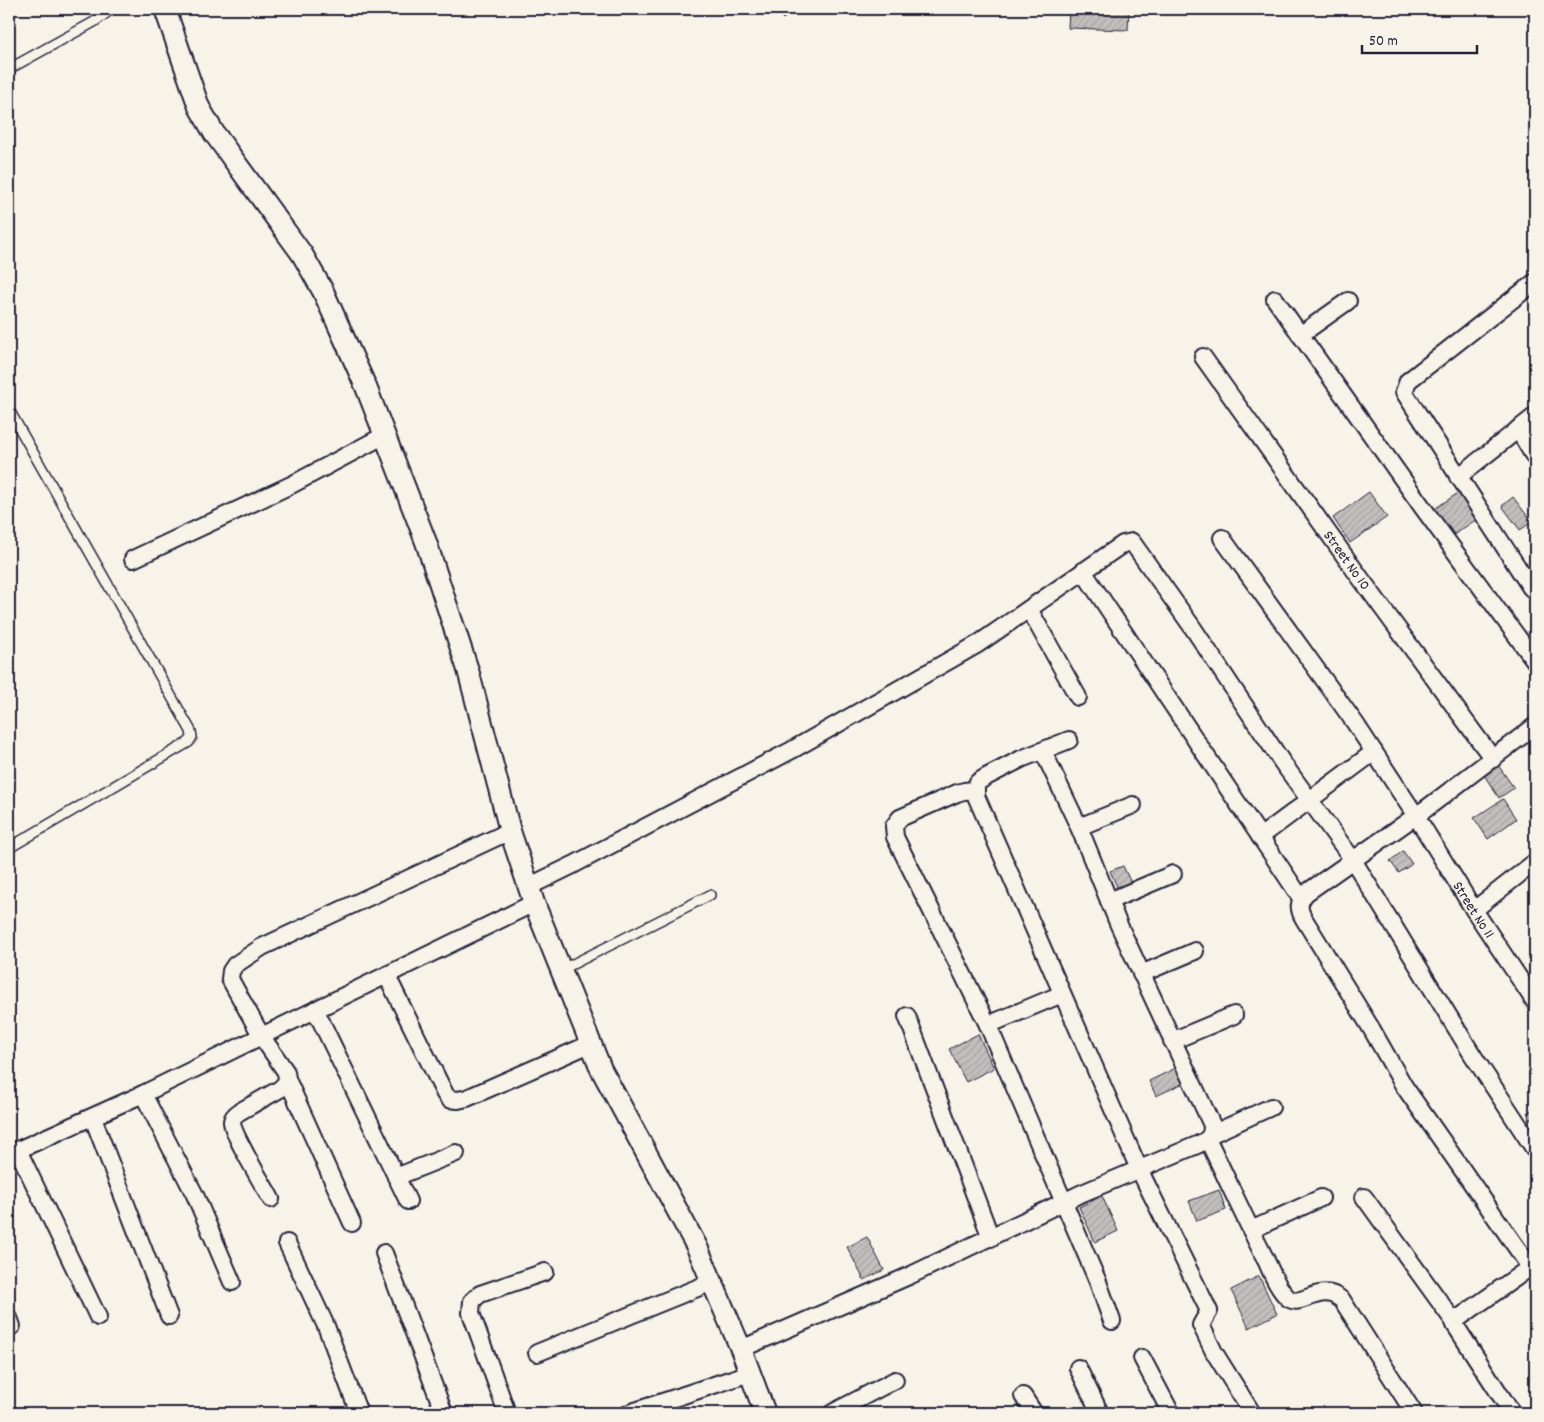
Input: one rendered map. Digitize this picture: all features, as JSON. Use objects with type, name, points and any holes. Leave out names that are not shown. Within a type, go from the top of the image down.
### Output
[{"type":"street","points":[[165,9],[199,107],[214,133],[302,254],[330,306],[366,387],[426,542],[468,670],[510,831],[531,895],[590,1044],[616,1099],[697,1247],[741,1349],[765,1413]]},
{"type":"street","points":[[1531,588],[1404,392],[1408,381],[1535,282]]},
{"type":"street","points":[[1275,299],[1423,508],[1535,661]]},
{"type":"street","points":[[1300,335],[1348,301]]},
{"type":"street","name":"Street No 10","points":[[1203,357],[1356,572],[1493,759]]},
{"type":"street","points":[[1458,477],[1535,416]]},
{"type":"street","points":[[1518,429],[1535,458]]},
{"type":"street","points":[[133,560],[293,484],[385,435]]},
{"type":"street","name":"Street No 11","points":[[1222,538],[1374,752],[1535,1002]]},
{"type":"street","points":[[98,1316],[14,1152],[93,1118],[387,976],[531,895],[573,865],[792,750],[978,644],[1128,541],[1134,542],[1277,754],[1353,860],[1472,1054],[1535,1150]]},
{"type":"street","points":[[1083,571],[1301,898],[1300,911],[1404,1086],[1433,1130],[1532,1266],[1456,1320],[1455,1323]]},
{"type":"street","points":[[1028,609],[1078,697]]},
{"type":"street","points":[[1301,898],[1416,816],[1535,726]]},
{"type":"street","points":[[1069,740],[986,776],[978,782],[975,790],[976,796],[1139,1169],[1209,1311],[1201,1325],[1214,1352],[1252,1413]]},
{"type":"street","points":[[1042,751],[1079,827],[1141,974],[1212,1125],[1210,1137],[1251,1230],[1279,1286],[1290,1300],[1299,1300],[1326,1292],[1335,1294],[1342,1300],[1414,1413]]},
{"type":"street","points":[[1260,837],[1374,752]]},
{"type":"street","points":[[975,790],[964,790],[900,818],[894,826],[895,837],[988,1025],[1098,1282],[1112,1321]]},
{"type":"street","points":[[1079,827],[1133,806]]},
{"type":"street","points":[[352,1223],[287,1079],[286,1072],[262,1037],[232,984],[231,971],[235,965],[262,947],[510,831]]},
{"type":"street","points":[[1474,910],[1535,862]]},
{"type":"street","points":[[1109,901],[1173,874]]},
{"type":"street","points":[[1141,974],[1195,951]]},
{"type":"street","points":[[387,976],[449,1099],[467,1098],[590,1044]]},
{"type":"street","points":[[988,1025],[1062,994]]},
{"type":"street","points":[[316,1011],[408,1201]]},
{"type":"street","points":[[907,1016],[991,1238]]},
{"type":"street","points":[[1172,1041],[1234,1016]]},
{"type":"street","points":[[271,1200],[233,1129],[232,1121],[234,1115],[280,1090],[287,1079]]},
{"type":"street","points":[[143,1094],[195,1195],[232,1282]]},
{"type":"street","points":[[741,1349],[911,1275],[1271,1107]]},
{"type":"street","points":[[93,1118],[169,1316]]},
{"type":"street","points":[[396,1177],[456,1152]]},
{"type":"street","points":[[1364,1197],[1455,1323],[1512,1413]]},
{"type":"street","points":[[1251,1230],[1321,1198]]},
{"type":"street","points":[[287,1243],[326,1326],[359,1413]]},
{"type":"street","points":[[384,1253],[444,1413]]},
{"type":"street","points":[[507,1413],[471,1313],[472,1301],[480,1294],[545,1272]]},
{"type":"street","points":[[536,1353],[712,1282]]},
{"type":"street","points":[[1142,1358],[1171,1413]]},
{"type":"street","points":[[1078,1368],[1100,1413]]},
{"type":"street","points":[[628,1413],[750,1373]]},
{"type":"street","points":[[832,1413],[895,1380]]},
{"type":"street","points":[[1023,1396],[1034,1413]]},
{"type":"lane","points":[[9,69],[94,22],[112,9]]},
{"type":"lane","points":[[9,410],[192,731],[192,737],[189,742],[9,848]]},
{"type":"lane","points":[[561,970],[710,895]]},
{"type":"building","points":[[774,9],[795,9],[783,19]]},
{"type":"building","points":[[1069,9],[1129,9],[1128,30],[1068,28]]},
{"type":"building","points":[[1369,492],[1387,517],[1350,543],[1333,518]]},
{"type":"building","points":[[1458,493],[1477,519],[1452,536],[1433,510]]},
{"type":"building","points":[[1513,497],[1532,522],[1520,530],[1502,506]]},
{"type":"building","points":[[1498,765],[1514,788],[1499,798],[1484,775]]},
{"type":"building","points":[[1503,799],[1516,819],[1488,839],[1474,818]]},
{"type":"building","points":[[1403,851],[1412,864],[1399,873],[1390,861]]},
{"type":"building","points":[[1123,866],[1131,883],[1118,889],[1110,871]]},
{"type":"building","points":[[978,1034],[994,1068],[966,1082],[949,1049]]},
{"type":"building","points":[[1180,1066],[1188,1081],[1156,1096],[1149,1081]]},
{"type":"building","points":[[1535,1107],[1535,1125],[1527,1113]]},
{"type":"building","points":[[1219,1190],[1226,1210],[1197,1221],[1189,1201]]},
{"type":"building","points":[[1102,1196],[1118,1231],[1095,1242],[1079,1207]]},
{"type":"building","points":[[867,1237],[884,1270],[864,1280],[847,1247]]},
{"type":"building","points":[[1259,1276],[1277,1314],[1249,1328],[1231,1290]]}]
